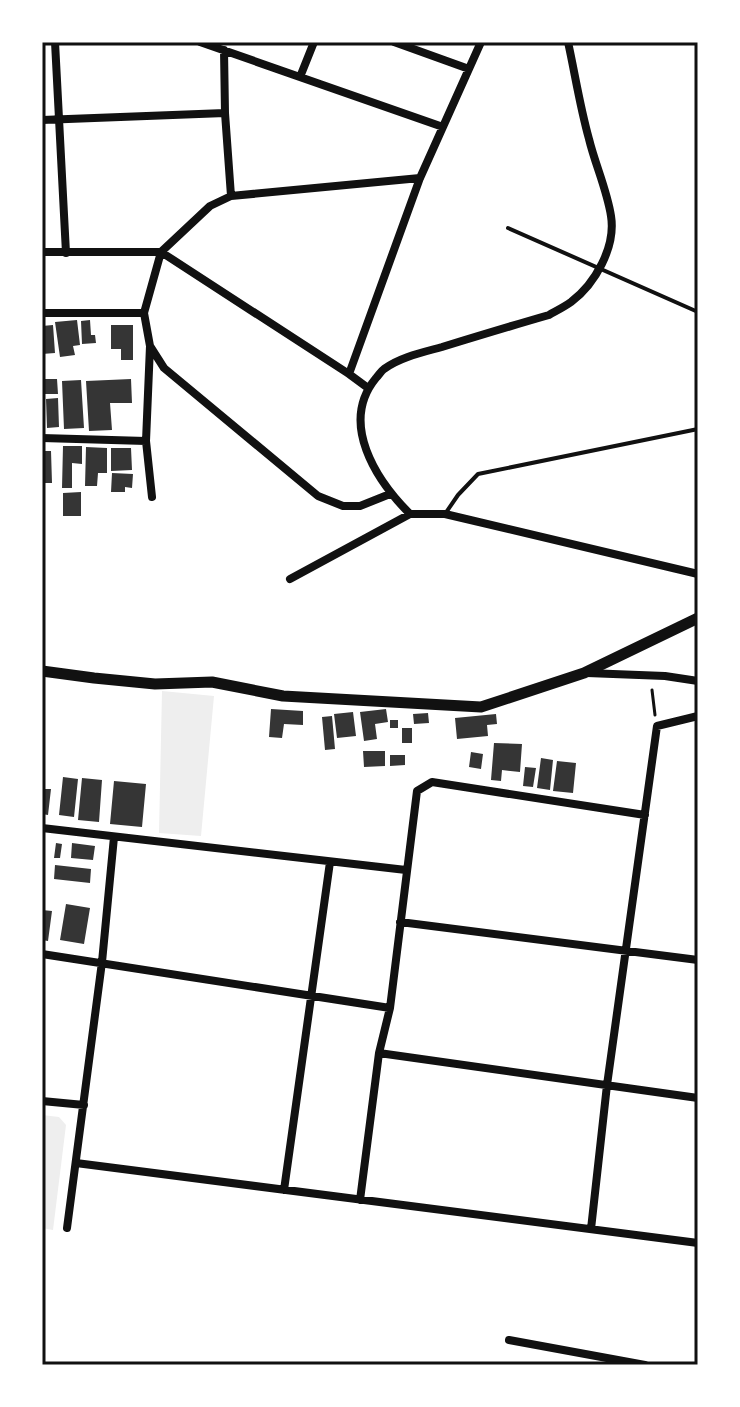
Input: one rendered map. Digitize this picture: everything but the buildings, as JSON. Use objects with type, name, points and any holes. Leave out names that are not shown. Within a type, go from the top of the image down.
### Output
[{"type":"street","points":[[55,42],[66,253]]},
{"type":"street","points":[[200,42],[443,127]]},
{"type":"street","points":[[300,77],[314,42]]},
{"type":"street","points":[[394,42],[469,69]]},
{"type":"street","points":[[349,374],[420,178],[481,42]]},
{"type":"street","points":[[410,514],[390,494],[366,449],[360,430],[361,408],[368,388],[384,369],[409,357],[549,315],[570,302],[589,284],[599,268],[610,236],[612,218],[588,138],[568,42]]},
{"type":"street","points":[[224,50],[231,196]]},
{"type":"street","points":[[42,120],[225,113]]},
{"type":"street","points":[[152,497],[146,441],[150,346],[144,313],[161,252],[210,206],[231,196],[420,178]]},
{"type":"street","points":[[42,252],[161,252],[368,388]]},
{"type":"street","points":[[42,313],[144,313]]},
{"type":"street","points":[[150,346],[164,368],[318,496],[343,506],[360,506],[390,494]]},
{"type":"street","points":[[42,438],[146,441]]},
{"type":"street","points":[[290,579],[410,514],[445,514],[698,574]]},
{"type":"street","points":[[42,671],[155,684],[212,682],[283,696],[481,707],[584,673],[698,618]]},
{"type":"street","points":[[584,673],[698,681]]},
{"type":"street","points":[[591,1229],[607,1085],[657,726],[698,716]]},
{"type":"street","points":[[360,1200],[379,1053],[390,1008],[417,791],[432,782],[645,815]]},
{"type":"street","points":[[42,828],[406,870]]},
{"type":"street","points":[[67,1228],[102,962],[114,837]]},
{"type":"street","points":[[284,1190],[330,862]]},
{"type":"street","points":[[400,922],[698,960]]},
{"type":"street","points":[[42,954],[390,1008]]},
{"type":"street","points":[[379,1053],[698,1098]]},
{"type":"street","points":[[42,1101],[84,1105]]},
{"type":"street","points":[[76,1163],[698,1243]]},
{"type":"street","points":[[509,1340],[645,1365]]},
{"type":"lane","points":[[508,228],[698,312]]},
{"type":"lane","points":[[445,514],[478,474],[698,429]]},
{"type":"path","points":[[650,676],[657,726]]},
{"type":"shaded area","points":[[162,691],[214,696],[201,836],[159,833]]},
{"type":"shaded area","points":[[42,1115],[59,1117],[66,1125],[53,1230],[42,1228]]}]
